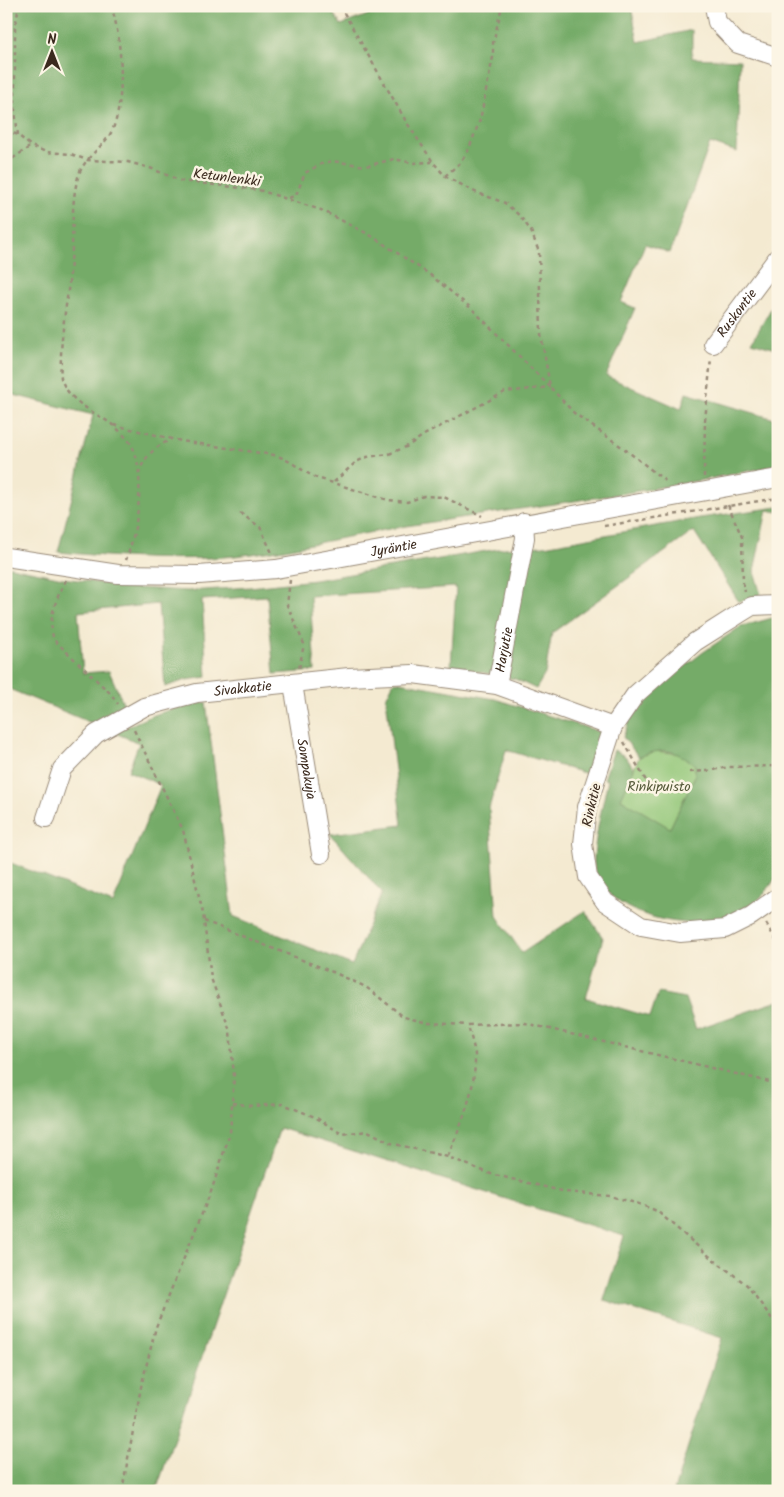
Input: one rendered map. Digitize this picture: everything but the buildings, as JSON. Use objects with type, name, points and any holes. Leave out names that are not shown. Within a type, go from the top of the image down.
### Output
[{"type":"street","points":[[714,6],[717,22],[738,44],[778,57]]},
{"type":"street","name":"Ruskontie","points":[[713,344],[778,257]]},
{"type":"street","name":"Jyräntie","points":[[6,557],[118,574],[199,575],[282,567],[524,522],[778,478]]},
{"type":"street","name":"Harjutie","points":[[524,522],[525,538],[497,685],[612,729]]},
{"type":"street","points":[[752,606],[778,605]]},
{"type":"street","name":"Rinkitie","points":[[752,606],[695,642],[635,695],[612,729],[588,807],[583,844],[588,877],[605,902],[641,926],[680,933],[725,929],[778,897]]},
{"type":"street","name":"Sivakkatie","points":[[46,818],[62,769],[96,734],[144,707],[197,693],[413,674],[497,685]]},
{"type":"street","name":"Sompakuja","points":[[296,683],[321,854]]},
{"type":"path","points":[[18,135],[15,111],[15,27],[19,6]]},
{"type":"path","points":[[111,6],[118,25],[120,66],[119,113],[109,137],[87,160],[80,172],[75,188],[71,261],[62,325],[61,377],[68,392],[78,403],[112,425],[133,448],[139,478],[138,516],[124,566],[118,574]]},
{"type":"path","points":[[334,482],[356,462],[367,457],[389,454],[408,446],[424,434],[505,392],[550,387],[541,334],[539,252],[531,231],[520,216],[505,203],[475,192],[445,176],[433,162],[407,123],[340,6]]},
{"type":"path","points":[[445,176],[461,162],[468,151],[480,120],[493,57],[493,43],[502,6]]},
{"type":"path","name":"Ketunlenkki","points":[[6,130],[18,135],[31,146],[46,152],[71,154],[87,160],[128,162],[150,168],[181,181],[258,190],[288,198],[321,210],[370,235],[429,274],[471,308],[574,413],[684,494]]},
{"type":"path","points":[[6,163],[31,146]]},
{"type":"path","points":[[288,198],[296,195],[306,173],[321,164],[332,161],[366,166],[394,159],[413,163],[433,162]]},
{"type":"path","points":[[705,490],[705,421],[713,344]]},
{"type":"path","points":[[112,425],[173,439],[287,458],[308,474],[388,500],[407,502],[424,496],[444,497],[501,527]]},
{"type":"path","points":[[139,478],[144,460],[165,442],[173,439]]},
{"type":"path","points":[[604,526],[778,498]]},
{"type":"path","points":[[728,505],[742,537],[743,583],[747,600],[752,606]]},
{"type":"path","points":[[240,513],[260,527],[282,567],[290,591],[287,605],[304,644],[296,683]]},
{"type":"path","points":[[73,568],[54,608],[51,631],[54,640],[111,694],[127,716],[149,756],[183,830],[204,921],[211,978],[230,1031],[234,1076],[230,1133],[212,1189],[156,1327],[140,1387],[122,1491]]},
{"type":"path","points":[[612,729],[630,751],[649,786]]},
{"type":"path","points":[[690,772],[729,767],[778,766]]},
{"type":"path","points":[[759,910],[778,944]]},
{"type":"path","points":[[204,921],[336,973],[366,987],[404,1016],[428,1023],[468,1025],[525,1023],[778,1084]]},
{"type":"path","points":[[448,1157],[461,1125],[472,1084],[475,1055],[468,1025]]},
{"type":"path","points":[[232,1103],[252,1106],[283,1104],[315,1117],[342,1134],[368,1131],[391,1143],[448,1157],[491,1174],[566,1192],[610,1196],[657,1211],[709,1256],[747,1285],[778,1327]]},
{"type":"green space","points":[[6,6],[329,6],[341,25],[392,6],[631,6],[638,42],[692,30],[692,58],[740,60],[737,152],[710,143],[670,253],[645,244],[621,302],[635,308],[606,376],[681,409],[686,393],[778,420],[778,465],[647,490],[399,527],[291,548],[237,556],[191,559],[115,557],[58,552],[93,415],[6,393]]},
{"type":"green space","points":[[778,298],[778,350],[752,342]]},
{"type":"green space","points":[[778,507],[778,512],[767,510],[754,571],[761,595],[739,602],[694,531],[552,633],[545,674],[536,689],[515,679],[451,666],[456,587],[310,596],[315,671],[274,674],[267,596],[202,600],[207,677],[186,680],[165,687],[158,604],[78,612],[83,673],[109,671],[124,705],[94,724],[9,689],[6,694],[6,566],[63,578],[137,588],[188,591],[250,587],[315,580],[504,548],[544,546],[700,518]]},
{"type":"green space","points":[[772,618],[778,619],[778,874],[768,889],[749,909],[725,922],[675,922],[642,914],[613,897],[602,885],[595,871],[594,852],[608,780],[604,779],[614,750],[626,757],[634,769],[621,799],[670,828],[695,776],[695,765],[681,756],[668,751],[655,752],[639,757],[623,737],[630,719],[642,700],[702,653],[740,627]]},
{"type":"green space","points":[[394,681],[495,699],[604,733],[591,775],[506,750],[489,808],[497,916],[522,953],[585,911],[603,938],[586,998],[650,1017],[658,993],[685,998],[696,1029],[778,1001],[778,1491],[674,1491],[722,1338],[604,1300],[624,1236],[280,1128],[156,1491],[6,1491],[6,861],[113,904],[161,785],[128,771],[139,743],[115,733],[159,713],[206,702],[233,916],[352,965],[382,893],[330,834],[402,825],[386,698]]},
{"type":"green space","name":"Rinkipuisto","points":[[655,751],[681,754],[695,765],[695,776],[670,829],[620,799],[639,757]]}]
